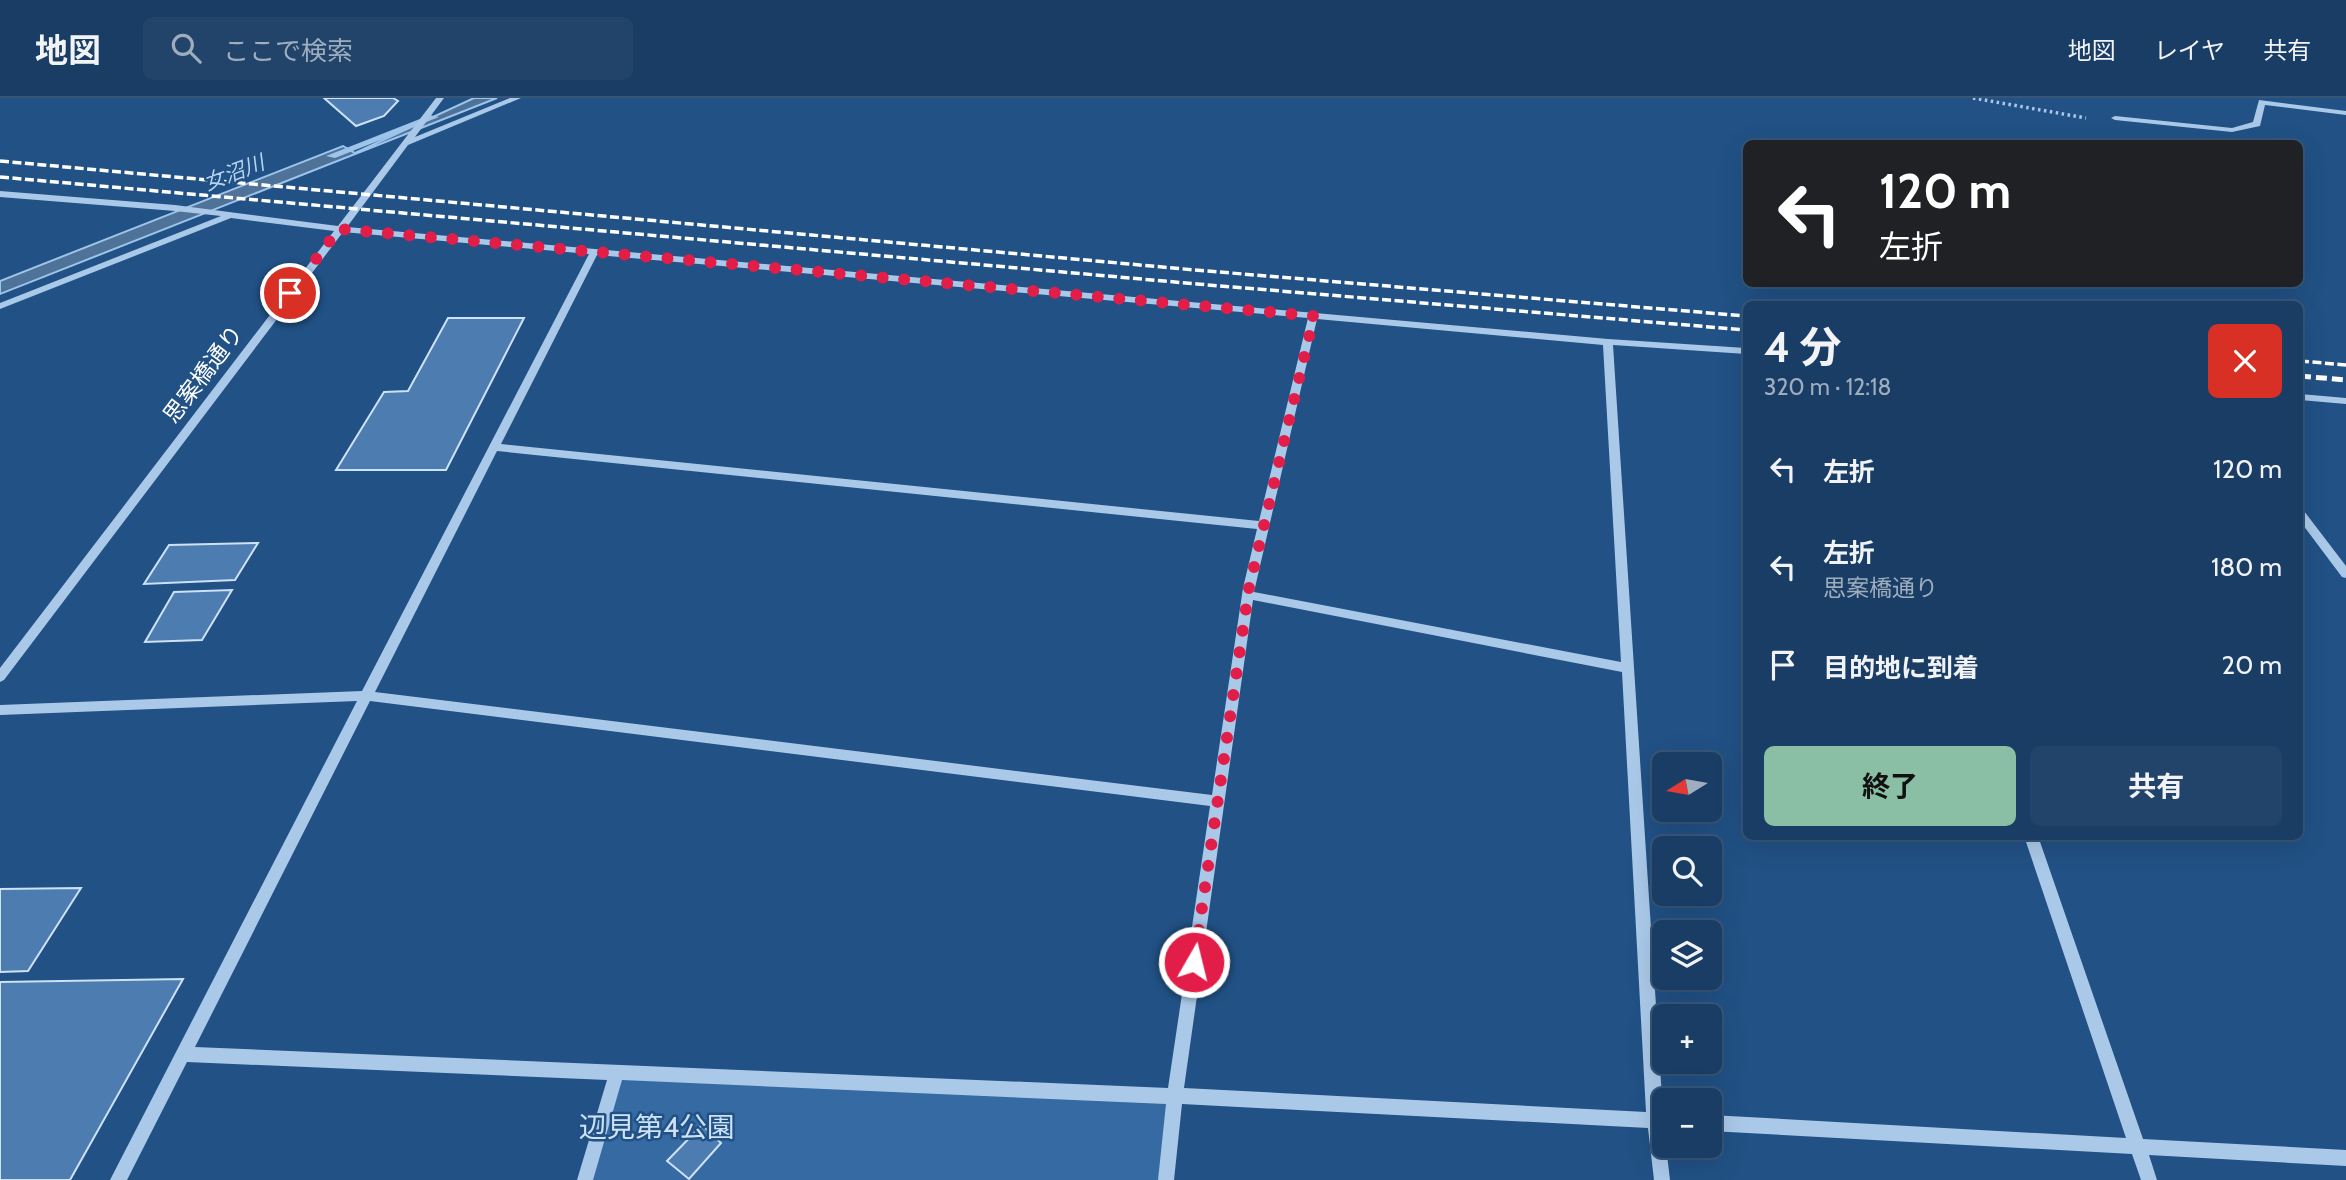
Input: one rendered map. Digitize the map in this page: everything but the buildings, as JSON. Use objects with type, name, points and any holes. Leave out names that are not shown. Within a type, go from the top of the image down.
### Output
[{"type":"street","name":"思案橋通り","points":[[0,677],[440,98]]},
{"type":"street","points":[[403,144],[517,98]]},
{"type":"street","points":[[2115,118],[2232,130],[2257,124],[2262,102],[2346,113]]},
{"type":"street","points":[[0,194],[175,208],[227,217],[339,229],[594,252],[1608,342],[1743,351]]},
{"type":"street","points":[[0,306],[227,217]]},
{"type":"street","points":[[118,1180],[594,252]]},
{"type":"street","points":[[1166,1180],[1175,1096],[1248,595],[1314,316]]},
{"type":"street","points":[[1608,342],[1658,1088]]},
{"type":"street","points":[[2303,397],[2346,401]]},
{"type":"street","points":[[494,447],[1265,526]]},
{"type":"street","points":[[2303,517],[2346,573]]},
{"type":"street","points":[[1248,595],[1628,668]]},
{"type":"street","points":[[0,710],[367,696],[1218,801]]},
{"type":"street","points":[[2032,840],[2149,1180]]},
{"type":"street","points":[[183,1054],[1175,1096],[1652,1121]]},
{"type":"street","points":[[585,1180],[617,1072]]},
{"type":"street","points":[[1722,1124],[2346,1158]]},
{"type":"street","points":[[1661,1158],[1661,1180]]},
{"type":"path","points":[[1973,98],[2096,119],[2115,118]]},
{"type":"green space","name":"辺見第4公園","points":[[617,1072],[1175,1096],[1166,1180],[585,1180]]},
{"type":"shaded area","points":[[474,98],[497,98],[0,294],[0,281],[343,146],[355,153]]},
{"type":"waterway","name":"女沼川","points":[[331,156],[434,117]]},
{"type":"railway","points":[[0,161],[1195,270],[1743,316]]},
{"type":"railway","points":[[0,177],[1743,330]]},
{"type":"railway","points":[[2303,361],[2346,365]]},
{"type":"railway","points":[[2303,376],[2346,380]]},
{"type":"route","points":[[290,293],[339,229],[1314,316],[1249,588],[1194,962]]}]
